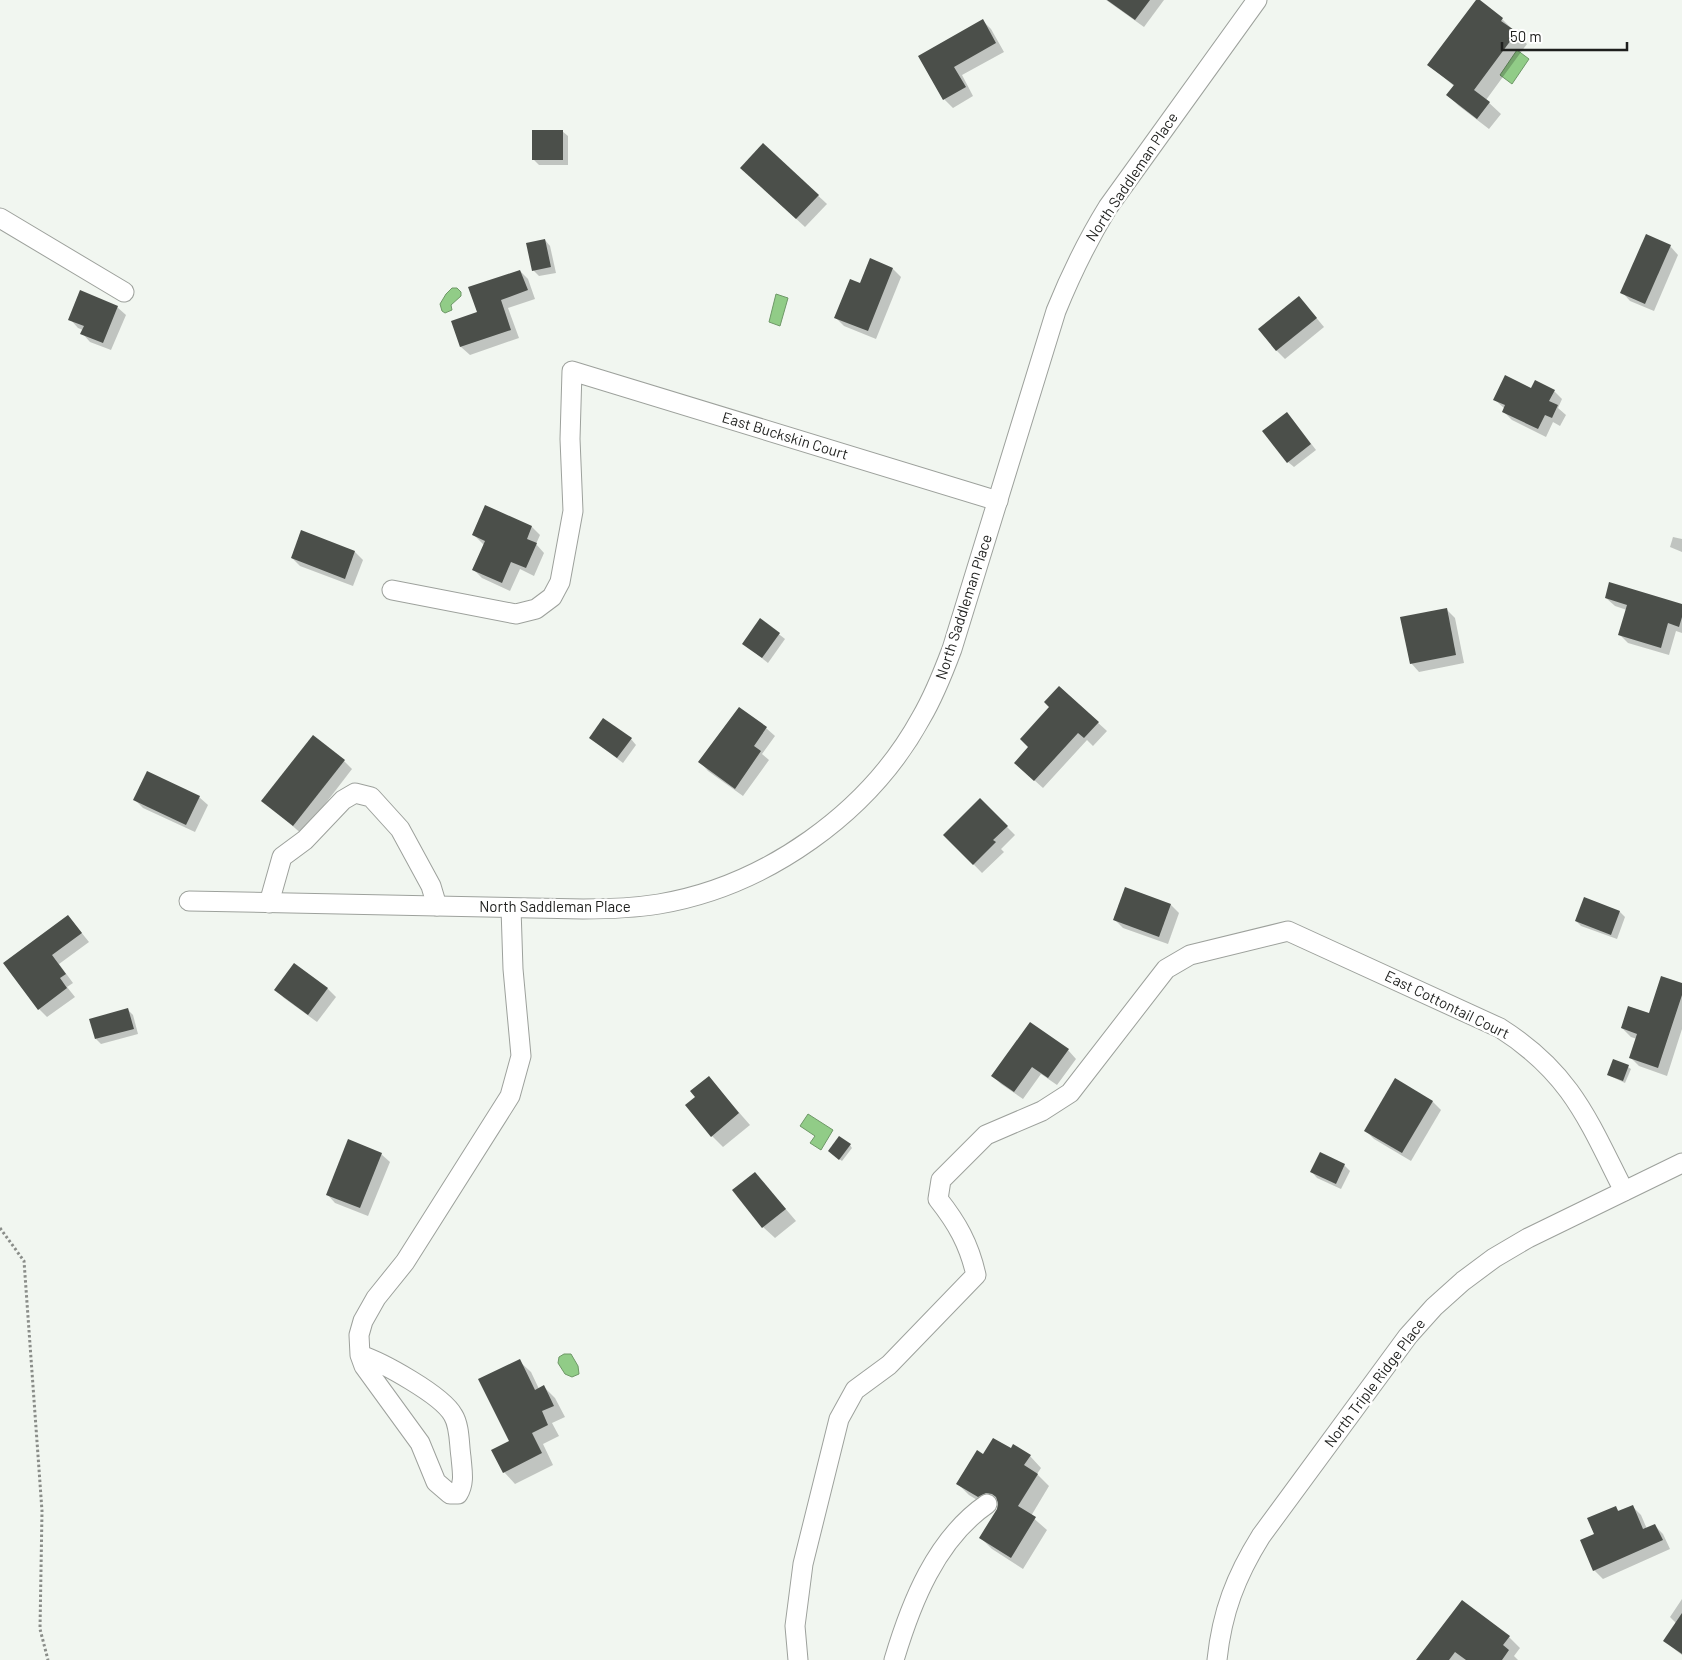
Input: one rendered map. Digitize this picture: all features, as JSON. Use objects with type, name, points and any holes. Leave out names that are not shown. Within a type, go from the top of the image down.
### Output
[{"type":"street","name":"North Saddleman Place","points":[[189,901],[583,910],[622,908],[660,903],[698,894],[734,881],[769,865],[818,834],[848,810],[900,752],[920,720],[938,685],[952,649],[1056,311],[1070,275],[1108,207],[1257,0]]},
{"type":"street","points":[[0,218],[124,292]]},
{"type":"street","name":"East Buckskin Court","points":[[392,590],[516,614],[536,609],[552,597],[560,582],[573,511],[570,439],[572,371],[998,501]]},
{"type":"street","points":[[269,903],[282,857],[305,840],[343,800],[355,793],[371,797],[400,829],[432,886],[437,906]]},
{"type":"street","points":[[360,1355],[374,1359],[423,1389],[442,1402],[454,1415],[458,1432],[462,1470],[462,1487],[458,1494],[450,1494],[436,1482],[420,1443],[364,1366],[360,1355],[359,1335],[363,1321],[376,1298],[405,1262],[510,1096],[522,1056],[512,969],[512,908]]},
{"type":"street","name":"East Cottontail Court","points":[[798,1660],[795,1626],[803,1564],[839,1419],[855,1390],[889,1365],[976,1275],[972,1254],[956,1222],[938,1198],[940,1180],[986,1135],[1042,1111],[1070,1093],[1166,968],[1190,955],[1288,930],[1500,1028],[1547,1064],[1572,1094],[1583,1110],[1624,1191]]},
{"type":"street","name":"North Triple Ridge Place","points":[[1218,1660],[1222,1624],[1231,1593],[1244,1563],[1261,1536],[1408,1336],[1434,1307],[1463,1281],[1494,1258],[1528,1238],[1682,1163]]},
{"type":"street","points":[[894,1660],[903,1631],[926,1578],[946,1544],[971,1515],[987,1504]]},
{"type":"path","points":[[0,1228],[24,1261],[42,1511],[40,1629],[48,1660]]},
{"type":"shaded area","points":[[1517,50],[1529,59],[1512,84],[1500,75]]},
{"type":"shaded area","points":[[452,288],[457,288],[461,292],[461,296],[451,305],[452,310],[445,313],[442,311],[440,304]]},
{"type":"shaded area","points":[[776,294],[788,298],[780,326],[769,322]]},
{"type":"shaded area","points":[[808,1114],[833,1130],[821,1150],[810,1143],[815,1136],[800,1126]]},
{"type":"shaded area","points":[[564,1354],[571,1354],[578,1366],[579,1374],[572,1377],[565,1374],[558,1363],[559,1357]]},
{"type":"building","points":[[1107,0],[1150,0],[1135,20]]},
{"type":"building","points":[[1476,0],[1480,0],[1503,18],[1501,21],[1517,32],[1474,90],[1490,102],[1477,119],[1446,95],[1454,85],[1427,65]]},
{"type":"building","points":[[983,19],[996,43],[954,67],[966,87],[943,100],[918,56]]},
{"type":"building","points":[[532,130],[563,130],[563,160],[532,160]]},
{"type":"building","points":[[763,143],[819,195],[796,219],[740,168]]},
{"type":"building","points":[[1646,234],[1671,245],[1645,304],[1620,293]]},
{"type":"building","points":[[545,239],[551,267],[532,271],[526,243]]},
{"type":"building","points":[[870,258],[893,268],[868,331],[834,318],[850,279],[860,283]]},
{"type":"building","points":[[520,270],[528,290],[501,300],[511,330],[460,347],[451,321],[477,312],[468,287]]},
{"type":"building","points":[[80,290],[118,306],[103,343],[80,334],[84,326],[68,320]]},
{"type":"building","points":[[1299,296],[1317,318],[1276,351],[1258,329]]},
{"type":"building","points":[[1505,375],[1531,388],[1535,380],[1555,390],[1549,401],[1558,405],[1552,418],[1545,415],[1538,429],[1502,412],[1505,405],[1493,400]]},
{"type":"building","points":[[1287,412],[1311,444],[1287,463],[1262,431]]},
{"type":"building","points":[[485,505],[532,526],[527,539],[537,543],[526,568],[511,562],[502,583],[472,570],[485,541],[472,535]]},
{"type":"building","points":[[301,530],[355,551],[345,579],[291,558]]},
{"type":"building","points":[[1609,582],[1682,604],[1682,617],[1679,627],[1668,623],[1661,648],[1618,635],[1627,605],[1605,598]]},
{"type":"building","points":[[1447,608],[1456,655],[1410,664],[1400,617]]},
{"type":"building","points":[[760,618],[780,633],[762,658],[742,644]]},
{"type":"building","points":[[1059,686],[1099,722],[1084,738],[1078,733],[1034,781],[1014,763],[1028,747],[1020,739],[1049,707],[1044,702]]},
{"type":"building","points":[[739,707],[767,727],[754,746],[761,751],[735,789],[698,762]]},
{"type":"building","points":[[603,718],[632,738],[617,758],[589,738]]},
{"type":"building","points":[[313,735],[345,760],[293,826],[261,801]]},
{"type":"building","points":[[147,771],[200,796],[186,825],[133,800]]},
{"type":"building","points":[[980,798],[1008,826],[993,840],[996,842],[973,865],[943,835]]},
{"type":"building","points":[[1125,887],[1171,904],[1159,937],[1113,920]]},
{"type":"building","points":[[1584,897],[1620,911],[1611,935],[1575,921]]},
{"type":"building","points":[[68,915],[82,933],[52,955],[66,974],[60,978],[67,988],[38,1010],[3,963]]},
{"type":"building","points":[[294,963],[328,988],[308,1015],[274,990]]},
{"type":"building","points":[[1661,976],[1682,983],[1682,995],[1658,1068],[1629,1058],[1637,1034],[1621,1028],[1628,1006],[1649,1013]]},
{"type":"building","points":[[128,1008],[134,1029],[95,1039],[89,1019]]},
{"type":"building","points":[[1030,1022],[1069,1049],[1048,1078],[1032,1067],[1014,1092],[991,1076]]},
{"type":"building","points":[[1613,1059],[1629,1065],[1623,1081],[1607,1075]]},
{"type":"building","points":[[709,1076],[739,1113],[711,1137],[685,1105],[695,1097],[690,1091]]},
{"type":"building","points":[[1395,1078],[1433,1101],[1402,1153],[1364,1131]]},
{"type":"building","points":[[839,1136],[851,1144],[839,1160],[828,1151]]},
{"type":"building","points":[[348,1139],[382,1153],[360,1208],[326,1195]]},
{"type":"building","points":[[1320,1152],[1345,1164],[1336,1184],[1310,1172]]},
{"type":"building","points":[[755,1172],[786,1209],[762,1228],[732,1190]]},
{"type":"building","points":[[520,1359],[535,1390],[544,1385],[554,1406],[542,1411],[548,1425],[532,1433],[542,1453],[503,1473],[491,1450],[509,1441],[478,1379]]},
{"type":"building","points":[[993,1438],[1011,1448],[1013,1444],[1031,1455],[1024,1465],[1038,1474],[1018,1506],[1036,1517],[1011,1558],[979,1538],[997,1509],[996,1497],[986,1493],[978,1497],[956,1484],[977,1450],[983,1454]]},
{"type":"building","points":[[1633,1505],[1643,1529],[1655,1524],[1663,1540],[1593,1571],[1580,1540],[1594,1534],[1587,1518],[1616,1506],[1618,1511]]},
{"type":"building","points":[[1462,1600],[1510,1636],[1503,1645],[1509,1650],[1502,1660],[1466,1660],[1455,1652],[1449,1660],[1416,1660]]},
{"type":"building","points":[[1682,1613],[1682,1654],[1663,1641]]}]
